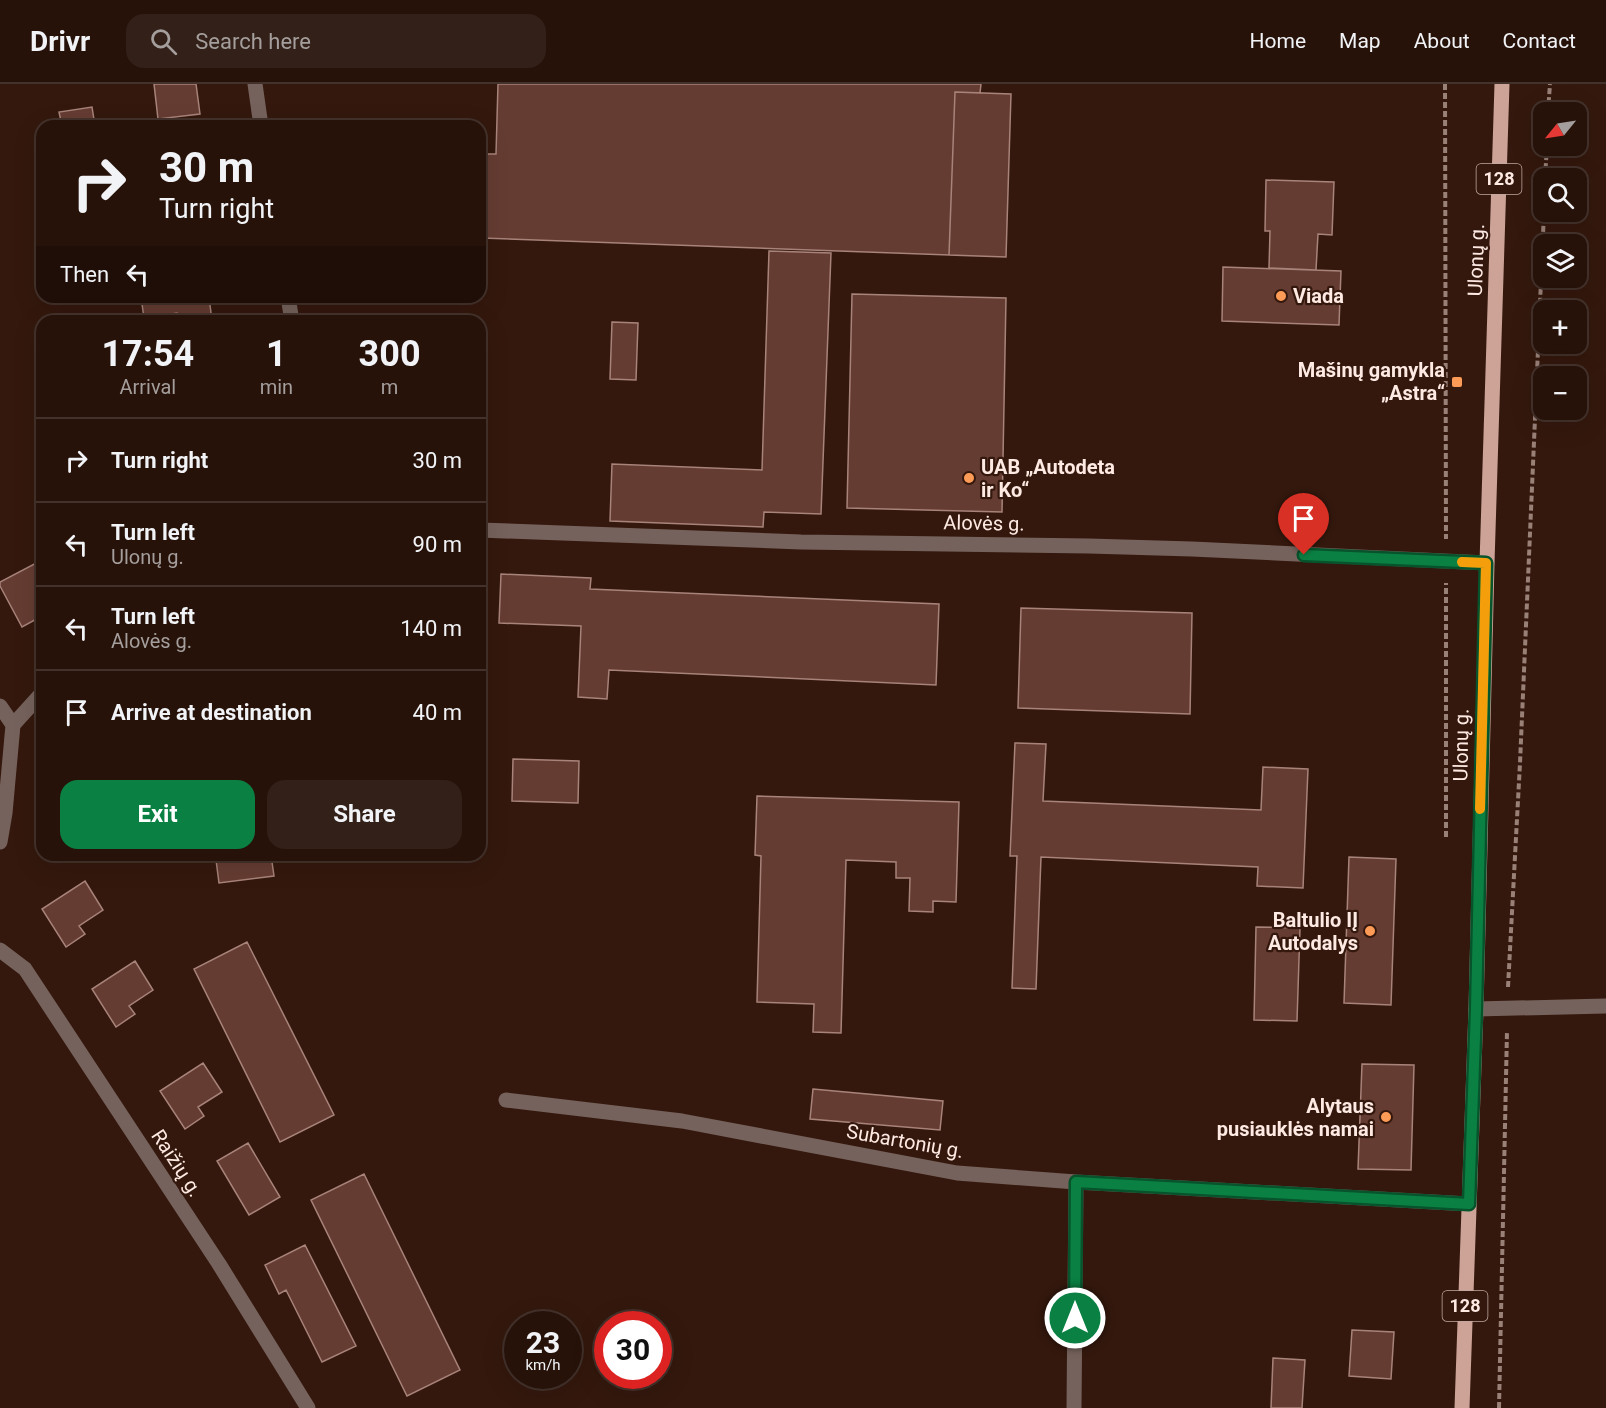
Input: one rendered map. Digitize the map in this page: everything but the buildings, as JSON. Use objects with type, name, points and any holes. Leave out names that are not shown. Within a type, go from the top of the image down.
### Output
[{"type":"main road","name":"Ulonų g.","points":[[1462,1408],[1476,1009],[1486,563],[1502,84]]},
{"type":"street","points":[[255,84],[260,120]]},
{"type":"street","name":"Alovės g.","points":[[486,530],[801,542],[1192,549],[1486,563]]},
{"type":"street","points":[[0,842],[13,725],[36,700]]},
{"type":"street","points":[[0,706],[13,725]]},
{"type":"street","name":"Raižių g.","points":[[0,950],[25,969],[219,1264],[308,1408]]},
{"type":"street","points":[[1476,1009],[1606,1006]]},
{"type":"street","name":"Subartonių g.","points":[[506,1100],[682,1121],[957,1173],[1469,1204]]},
{"type":"street","points":[[1074,1408],[1076,1182]]},
{"type":"path","points":[[1445,84],[1446,837]]},
{"type":"path","points":[[1549,102],[1550,84]]},
{"type":"path","points":[[1499,1408],[1508,1008],[1544,222]]},
{"type":"slow traffic","points":[[1462,562],[1486,563],[1480,809]]},
{"type":"place","name":"Viada","points":[[1281,296]]},
{"type":"place","name":"Mašinų gamykla „Astra“","points":[[1457,382]]},
{"type":"place","name":"UAB „Autodeta ir Ko“","points":[[969,478]]},
{"type":"place","name":"Baltulio IĮ Autodalys","points":[[1370,931]]},
{"type":"place","name":"Alytaus pusiauklės namai","points":[[1386,1117]]},
{"type":"route","points":[[1075,1318],[1076,1182],[1469,1204],[1476,1009],[1486,563],[1304,555]]}]
